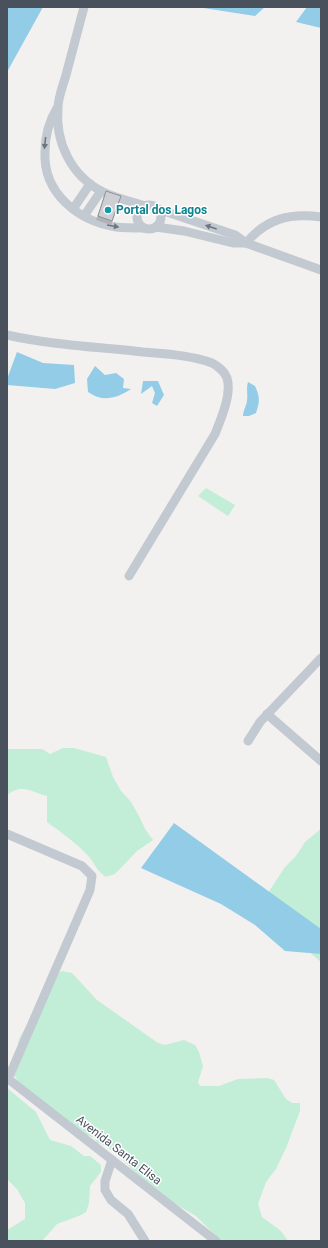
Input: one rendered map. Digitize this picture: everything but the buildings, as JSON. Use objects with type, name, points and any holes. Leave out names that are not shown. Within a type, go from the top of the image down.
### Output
[{"type":"street","points":[[84,7],[58,106],[51,119],[46,134],[44,158],[46,171],[50,184],[60,198],[84,216],[106,225],[116,227],[148,229],[156,227],[184,230],[233,243],[246,243],[258,230],[279,219],[296,215],[321,217]]},
{"type":"street","points":[[58,106],[58,132],[63,149],[83,178],[101,191],[146,206],[151,205],[158,209],[235,235],[246,243],[321,270]]},
{"type":"street","points":[[73,209],[90,184]]},
{"type":"street","points":[[84,216],[101,191]]},
{"type":"street","points":[[144,228],[138,222],[138,214],[140,210],[146,206]]},
{"type":"street","points":[[156,227],[161,220],[158,209]]},
{"type":"street","points":[[7,336],[50,343],[178,355],[214,364],[222,370],[227,378],[228,385],[225,409],[215,434],[129,576]]},
{"type":"street","points":[[248,742],[260,722],[321,658]]},
{"type":"street","points":[[267,714],[321,761]]},
{"type":"street","points":[[7,834],[82,866],[92,876],[90,890],[8,1079]]},
{"type":"street","name":"Avenida Santa Elisa","points":[[8,1079],[216,1241]]},
{"type":"street","points":[[112,1160],[105,1181],[105,1190],[111,1200],[128,1214],[145,1241]]},
{"type":"green space","points":[[206,488],[235,505],[228,516],[198,496]]},
{"type":"green space","points":[[63,748],[74,748],[106,757],[113,777],[121,791],[131,802],[145,829],[153,840],[137,851],[115,874],[106,877],[103,875],[80,848],[47,822],[47,796],[22,789],[12,791],[7,795],[7,749],[42,749],[50,754]]},
{"type":"green space","points":[[321,829],[321,962],[286,932],[266,896],[285,867],[296,856],[305,842]]},
{"type":"green space","points":[[62,971],[72,973],[97,1000],[158,1043],[165,1045],[184,1040],[195,1045],[199,1052],[203,1066],[198,1082],[200,1086],[219,1086],[238,1079],[268,1078],[274,1080],[286,1099],[292,1103],[300,1103],[300,1111],[286,1148],[276,1169],[266,1182],[258,1204],[262,1217],[281,1231],[288,1241],[219,1241],[218,1238],[196,1216],[167,1199],[140,1177],[116,1153],[102,1144],[97,1143],[95,1138],[70,1129],[23,1088],[13,1074],[19,1039],[49,985],[57,974]]},
{"type":"green space","points":[[7,1088],[36,1112],[50,1140],[71,1146],[84,1156],[90,1156],[101,1165],[101,1172],[90,1186],[89,1203],[86,1212],[57,1224],[42,1241],[7,1241],[7,1230],[25,1219],[25,1203],[17,1189],[7,1179]]},
{"type":"water","points":[[7,7],[43,7],[7,72]]},
{"type":"water","points":[[197,7],[265,7],[255,16]]},
{"type":"water","points":[[307,7],[321,7],[321,28],[296,22]]},
{"type":"water","points":[[17,352],[43,363],[74,365],[75,383],[55,389],[7,385],[7,379]]},
{"type":"water","points":[[95,366],[105,375],[116,373],[124,379],[123,388],[131,389],[110,398],[99,397],[88,392],[87,379]]},
{"type":"water","points":[[143,381],[158,381],[164,395],[157,406],[152,403],[155,393],[152,386],[141,394]]},
{"type":"water","points":[[248,382],[255,386],[259,396],[259,402],[256,413],[249,416],[243,416],[247,402]]},
{"type":"water","points":[[174,823],[321,929],[321,954],[285,951],[255,925],[221,904],[141,868]]},
{"type":"place","name":"Portal dos Lagos","points":[[108,210]]}]
